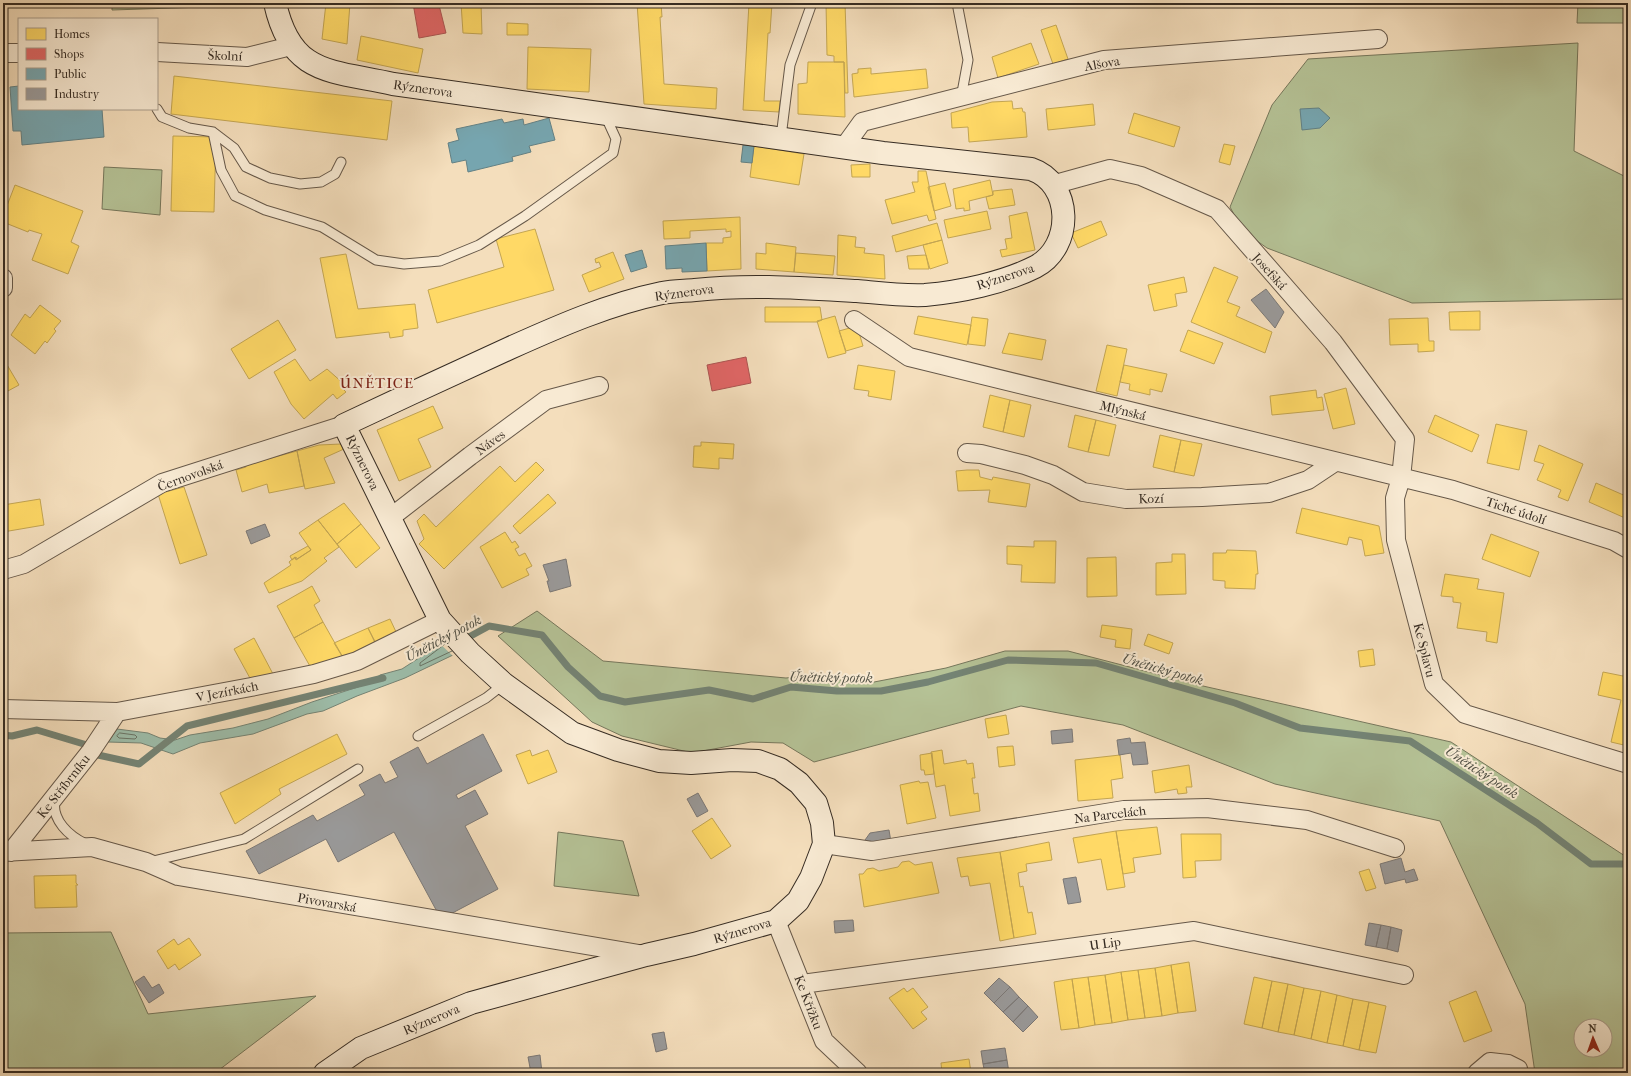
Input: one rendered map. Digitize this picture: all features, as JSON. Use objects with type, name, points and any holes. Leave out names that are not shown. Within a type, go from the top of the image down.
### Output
[{"type":"street","name":"Rýznerova","points":[[275,3],[280,24],[291,46],[316,67],[385,82],[605,114],[781,137],[844,147],[1031,168],[1044,176],[1052,185],[1060,198],[1064,216],[1064,228],[1059,244],[1052,254],[1042,262],[1016,274],[971,287],[926,295],[729,286],[662,293],[579,318],[344,425],[440,620],[470,653],[504,684],[572,733],[618,750],[660,761],[691,763],[732,760],[758,761],[780,769],[799,783],[816,803],[822,823],[824,844],[810,878],[798,901],[776,921],[471,1003],[361,1048],[325,1073]]},
{"type":"street","name":"Alšova","points":[[844,147],[862,122],[961,98],[1104,60],[1378,39]]},
{"type":"street","name":"Školní","points":[[158,52],[247,57],[291,46]]},
{"type":"street","points":[[3,53],[18,53]]},
{"type":"street","name":"Josefská","points":[[1052,185],[1110,169],[1141,176],[1217,209],[1333,342],[1405,439],[1401,478]]},
{"type":"street","points":[[3,278],[3,288]]},
{"type":"street","name":"Mlýnská","points":[[854,320],[909,357],[1401,478]]},
{"type":"street","name":"Náves","points":[[390,518],[546,400],[599,386]]},
{"type":"street","name":"Černovolská","points":[[3,570],[24,564],[162,483],[344,425]]},
{"type":"street","name":"Kozí","points":[[967,453],[981,454],[1025,465],[1054,475],[1083,492],[1126,498],[1202,497],[1268,493],[1308,480],[1335,462]]},
{"type":"street","name":"Tiché údolí","points":[[1401,478],[1453,490],[1614,541],[1628,549]]},
{"type":"street","name":"Ke Splavu","points":[[1401,478],[1395,498],[1396,540],[1434,684],[1465,714],[1628,764]]},
{"type":"street","name":"V Jezírkách","points":[[3,709],[113,716],[314,674],[357,661],[440,620]]},
{"type":"street","name":"Ke Stříbrníku","points":[[7,852],[91,751],[113,716]]},
{"type":"street","name":"Na Parcelách","points":[[824,844],[872,851],[1124,810],[1207,808],[1307,820],[1395,848]]},
{"type":"street","name":"Pivovarská","points":[[7,852],[92,847],[146,862],[178,876],[646,955]]},
{"type":"street","name":"Ke Křížku","points":[[776,921],[824,1040],[858,1073]]},
{"type":"street","name":"U Lip","points":[[802,984],[1194,931],[1404,975]]},
{"type":"street","points":[[1477,1073],[1490,1062],[1508,1064],[1518,1069],[1518,1073]]},
{"type":"lane","points":[[781,137],[790,65],[812,3]]},
{"type":"lane","points":[[957,3],[968,60],[961,98]]},
{"type":"lane","points":[[158,110],[162,117],[183,126],[213,132],[234,148],[246,167],[270,178],[300,184],[321,182],[335,174],[341,162]]},
{"type":"lane","points":[[213,132],[221,170],[235,196],[264,210],[322,227],[376,260],[404,264],[440,261],[479,245],[525,216],[613,153],[616,139],[605,114]]},
{"type":"lane","points":[[418,736],[486,698],[504,684]]},
{"type":"lane","points":[[146,862],[244,839],[358,769]]},
{"type":"lane","points":[[56,794],[54,805],[57,816],[66,832],[92,847]]},
{"type":"shaded area","points":[[112,3],[233,3],[234,6],[112,10]]},
{"type":"shaded area","points":[[1578,3],[1628,3],[1628,23],[1577,23]]},
{"type":"shaded area","points":[[1578,43],[1574,151],[1628,178],[1628,299],[1412,303],[1267,248],[1243,231],[1230,207],[1272,105],[1308,59]]},
{"type":"shaded area","points":[[104,167],[162,170],[160,215],[102,209]]},
{"type":"shaded area","points":[[537,611],[603,661],[786,678],[805,676],[869,683],[946,668],[1005,651],[1068,651],[1203,686],[1451,742],[1628,858],[1628,1073],[1535,1073],[1525,1004],[1440,821],[1275,784],[1123,725],[1021,706],[814,762],[783,743],[751,742],[692,753],[622,736],[592,722],[498,636]]},
{"type":"shaded area","points":[[558,832],[623,841],[639,896],[554,886]]},
{"type":"shaded area","points":[[111,932],[148,1014],[316,996],[215,1073],[3,1073],[3,933]]},
{"type":"water","points":[[440,642],[453,655],[405,678],[357,696],[323,711],[307,714],[253,734],[200,743],[173,754],[141,743],[108,742],[117,729],[148,733],[160,738],[175,740],[190,735],[233,728],[268,719],[312,702],[370,683],[380,675],[402,669]]},
{"type":"pier","points":[[466,623],[480,639],[454,657],[437,641]]},
{"type":"building: Homes","points":[[326,3],[350,3],[347,44],[322,39]]},
{"type":"building: Homes","points":[[461,3],[481,3],[482,34],[463,33]]},
{"type":"building: Homes","points":[[637,3],[661,3],[662,17],[660,17],[664,84],[717,88],[716,109],[644,104]]},
{"type":"building: Homes","points":[[749,3],[772,3],[770,33],[768,33],[764,101],[780,101],[779,112],[743,110]]},
{"type":"building: Homes","points":[[826,3],[845,3],[848,93],[845,93],[844,62],[834,62],[834,56],[827,55]]},
{"type":"building: Homes","points":[[507,23],[528,24],[528,35],[507,35]]},
{"type":"building: Homes","points":[[1056,25],[1068,59],[1053,64],[1041,30]]},
{"type":"building: Homes","points":[[361,36],[423,49],[418,73],[357,60]]},
{"type":"building: Homes","points":[[1031,43],[1039,64],[998,78],[992,57]]},
{"type":"building: Homes","points":[[528,47],[591,49],[589,92],[527,89]]},
{"type":"building: Homes","points":[[808,62],[844,62],[845,117],[798,114],[798,84],[807,83]]},
{"type":"building: Homes","points":[[871,68],[871,74],[926,69],[928,88],[854,97],[852,74],[858,73],[858,69]]},
{"type":"building: Homes","points":[[174,76],[392,101],[387,140],[171,114]]},
{"type":"building: Homes","points":[[1012,101],[1013,109],[1022,108],[1023,112],[1025,112],[1027,137],[969,142],[968,127],[952,128],[951,113],[992,102]]},
{"type":"building: Homes","points":[[1093,104],[1095,125],[1048,130],[1046,109]]},
{"type":"building: Homes","points":[[1134,113],[1180,127],[1174,147],[1128,133]]},
{"type":"building: Homes","points":[[173,136],[216,137],[214,212],[171,211]]},
{"type":"building: Homes","points":[[1224,144],[1235,146],[1230,165],[1219,162]]},
{"type":"building: Homes","points":[[754,146],[804,154],[799,185],[750,177]]},
{"type":"building: Homes","points":[[870,164],[870,177],[852,177],[851,165]]},
{"type":"building: Homes","points":[[918,171],[926,171],[936,219],[929,221],[927,215],[892,224],[885,200],[915,192],[912,182],[918,182]]},
{"type":"building: Homes","points":[[990,180],[993,195],[969,201],[970,210],[964,211],[964,208],[956,209],[953,189]]},
{"type":"building: Homes","points":[[945,183],[951,206],[934,211],[928,187]]},
{"type":"building: Homes","points":[[15,185],[83,211],[71,242],[79,246],[68,274],[32,260],[42,234],[29,230],[28,232],[3,222],[3,216]]},
{"type":"building: Homes","points":[[1012,189],[1015,205],[989,209],[986,197],[993,195],[993,191]]},
{"type":"building: Homes","points":[[987,211],[991,229],[948,238],[944,220]]},
{"type":"building: Homes","points":[[1027,212],[1035,250],[1002,257],[1000,250],[1007,249],[1005,239],[1012,238],[1009,216]]},
{"type":"building: Homes","points":[[740,217],[741,269],[707,271],[706,243],[723,243],[723,238],[731,237],[731,231],[726,232],[726,229],[690,231],[690,238],[664,239],[663,221]]},
{"type":"building: Homes","points":[[1101,221],[1107,235],[1078,248],[1071,233]]},
{"type":"building: Homes","points":[[937,223],[942,240],[896,252],[892,236]]},
{"type":"building: Homes","points":[[535,229],[554,290],[437,323],[428,290],[504,267],[496,239]]},
{"type":"building: Homes","points":[[838,235],[856,237],[855,247],[865,248],[864,253],[884,255],[885,279],[837,275]]},
{"type":"building: Homes","points":[[942,240],[948,263],[930,269],[923,245]]},
{"type":"building: Homes","points":[[766,243],[796,247],[794,272],[756,269],[756,253],[766,254]]},
{"type":"building: Homes","points":[[613,252],[624,279],[589,292],[582,275],[601,267],[599,262],[596,263],[595,259]]},
{"type":"building: Homes","points":[[796,253],[835,256],[833,275],[794,272]]},
{"type":"building: Homes","points":[[346,254],[358,309],[415,304],[418,328],[403,330],[403,336],[390,338],[389,332],[336,338],[320,258]]},
{"type":"building: Homes","points":[[926,255],[929,269],[909,269],[907,256]]},
{"type":"building: Homes","points":[[1214,267],[1238,277],[1227,302],[1240,307],[1236,316],[1272,332],[1265,353],[1191,322]]},
{"type":"building: Homes","points":[[1184,277],[1187,292],[1175,294],[1177,306],[1154,311],[1148,285]]},
{"type":"building: Homes","points":[[40,305],[61,321],[54,329],[56,331],[47,343],[45,341],[35,354],[11,335],[25,314],[30,318]]},
{"type":"building: Homes","points":[[765,307],[820,307],[822,320],[817,322],[765,322]]},
{"type":"building: Homes","points":[[1480,311],[1480,330],[1450,330],[1449,312]]},
{"type":"building: Homes","points":[[835,316],[846,353],[828,358],[817,321]]},
{"type":"building: Homes","points":[[918,316],[971,325],[967,345],[914,334]]},
{"type":"building: Homes","points":[[972,317],[988,319],[985,346],[968,344]]},
{"type":"building: Homes","points":[[1428,318],[1429,341],[1434,341],[1434,351],[1418,352],[1418,344],[1390,345],[1389,319]]},
{"type":"building: Homes","points":[[278,320],[296,350],[249,379],[231,349]]},
{"type":"building: Homes","points":[[857,326],[863,346],[846,351],[839,331]]},
{"type":"building: Homes","points":[[1188,330],[1223,343],[1214,364],[1180,351]]},
{"type":"building: Homes","points":[[1009,333],[1046,340],[1042,360],[1002,353]]},
{"type":"building: Homes","points":[[1107,345],[1127,349],[1117,396],[1096,391]]},
{"type":"building: Homes","points":[[3,358],[19,385],[6,392],[3,391]]},
{"type":"building: Homes","points":[[295,359],[310,381],[327,369],[344,384],[341,387],[346,392],[337,399],[333,394],[304,419],[291,404],[274,372]]},
{"type":"building: Homes","points":[[858,365],[895,371],[891,400],[868,396],[869,391],[854,389]]},
{"type":"building: Homes","points":[[1124,365],[1167,374],[1162,392],[1150,389],[1150,395],[1129,390],[1130,384],[1120,382]]},
{"type":"building: Homes","points":[[1346,388],[1355,424],[1333,429],[1324,394]]},
{"type":"building: Homes","points":[[1316,390],[1317,398],[1322,397],[1324,410],[1272,415],[1270,396]]},
{"type":"building: Homes","points":[[990,395],[1010,400],[1003,432],[983,427]]},
{"type":"building: Homes","points":[[1010,400],[1031,405],[1024,437],[1003,432]]},
{"type":"building: Homes","points":[[433,406],[443,428],[418,439],[431,467],[399,481],[377,430]]},
{"type":"building: Homes","points":[[1075,415],[1096,420],[1088,452],[1068,447]]},
{"type":"building: Homes","points":[[1435,415],[1479,435],[1472,452],[1428,432]]},
{"type":"building: Homes","points":[[1096,420],[1116,425],[1109,456],[1088,452]]},
{"type":"building: Homes","points":[[1496,424],[1527,431],[1519,470],[1487,463]]},
{"type":"building: Homes","points":[[1160,435],[1181,440],[1174,472],[1153,467]]},
{"type":"building: Homes","points":[[1181,440],[1202,444],[1194,476],[1174,472]]},
{"type":"building: Homes","points":[[701,442],[734,444],[733,459],[719,458],[719,469],[693,467],[694,446],[701,446]]},
{"type":"building: Homes","points":[[341,444],[344,449],[324,458],[335,483],[305,489],[297,451],[319,445]]},
{"type":"building: Homes","points":[[1539,445],[1583,464],[1568,501],[1558,497],[1561,490],[1537,480],[1544,464],[1534,461]]},
{"type":"building: Homes","points":[[297,451],[304,486],[269,493],[267,484],[242,492],[236,470],[246,467],[246,465]]},
{"type":"building: Homes","points":[[536,462],[544,470],[444,569],[419,544],[424,539],[417,521],[424,514],[436,527],[500,466],[515,482]]},
{"type":"building: Homes","points":[[979,470],[980,477],[992,480],[993,477],[1030,484],[1026,507],[988,502],[990,490],[958,491],[956,471]]},
{"type":"building: Homes","points":[[1596,483],[1628,497],[1628,510],[1625,518],[1589,502]]},
{"type":"building: Homes","points":[[184,487],[207,555],[180,564],[158,494]]},
{"type":"building: Homes","points":[[548,494],[556,503],[520,534],[513,526]]},
{"type":"building: Homes","points":[[40,499],[44,525],[3,532],[3,505]]},
{"type":"building: Homes","points":[[344,503],[361,524],[337,544],[318,520]]},
{"type":"building: Homes","points":[[1302,508],[1379,526],[1384,553],[1365,556],[1362,540],[1349,537],[1347,545],[1296,533]]},
{"type":"building: Homes","points":[[318,520],[339,547],[324,558],[327,561],[302,581],[269,593],[264,583],[291,565],[289,562],[295,557],[296,560],[311,550],[299,533]]},
{"type":"building: Homes","points":[[361,524],[380,548],[356,568],[337,544]]},
{"type":"building: Homes","points":[[505,532],[512,543],[515,541],[519,547],[515,549],[519,556],[525,553],[532,566],[526,569],[529,575],[502,588],[480,547]]},
{"type":"building: Homes","points":[[1491,534],[1539,552],[1530,577],[1482,559]]},
{"type":"building: Homes","points":[[1034,541],[1056,541],[1055,583],[1021,582],[1022,565],[1007,564],[1007,546],[1034,547]]},
{"type":"building: Homes","points":[[308,546],[311,550],[297,559],[296,557],[292,560],[290,556]]},
{"type":"building: Homes","points":[[1227,550],[1256,551],[1258,574],[1256,574],[1255,589],[1225,588],[1225,581],[1213,580],[1213,553],[1226,553]]},
{"type":"building: Homes","points":[[1172,554],[1185,554],[1186,594],[1156,595],[1156,563],[1172,562]]},
{"type":"building: Homes","points":[[1116,557],[1117,596],[1087,597],[1087,558]]},
{"type":"building: Homes","points":[[1445,574],[1479,579],[1477,589],[1504,593],[1497,643],[1486,641],[1487,632],[1457,628],[1461,603],[1453,602],[1453,597],[1441,596]]},
{"type":"building: Homes","points":[[312,586],[320,601],[314,605],[323,622],[294,638],[277,606]]},
{"type":"building: Homes","points":[[390,619],[397,634],[378,647],[368,628]]},
{"type":"building: Homes","points":[[323,622],[345,661],[311,668],[294,638]]},
{"type":"building: Homes","points":[[1102,625],[1132,629],[1130,649],[1115,647],[1116,640],[1100,637]]},
{"type":"building: Homes","points":[[368,628],[377,647],[345,661],[334,643]]},
{"type":"building: Homes","points":[[1148,634],[1173,643],[1169,654],[1144,645]]},
{"type":"building: Homes","points":[[254,638],[273,674],[251,680],[234,649]]},
{"type":"building: Homes","points":[[1373,649],[1375,665],[1360,667],[1358,651]]},
{"type":"building: Homes","points":[[1603,672],[1628,677],[1628,746],[1611,742],[1621,700],[1598,695]]},
{"type":"building: Homes","points":[[1006,715],[1009,734],[988,738],[985,719]]},
{"type":"building: Homes","points":[[337,734],[347,754],[279,789],[281,794],[235,824],[220,793]]},
{"type":"building: Homes","points":[[1013,746],[1015,765],[999,767],[997,747]]},
{"type":"building: Homes","points":[[530,750],[532,756],[548,750],[557,772],[528,784],[516,755]]},
{"type":"building: Homes","points":[[942,750],[944,764],[966,760],[967,764],[973,763],[975,778],[972,778],[974,794],[978,793],[980,811],[950,816],[945,785],[936,787],[931,752]]},
{"type":"building: Homes","points":[[932,753],[934,774],[925,775],[924,770],[921,770],[920,755]]},
{"type":"building: Homes","points":[[1120,755],[1123,778],[1111,780],[1113,798],[1078,801],[1075,760]]},
{"type":"building: Homes","points":[[1189,765],[1192,787],[1186,787],[1187,793],[1178,794],[1177,789],[1155,793],[1152,771]]},
{"type":"building: Homes","points":[[919,781],[920,783],[928,782],[936,818],[907,824],[900,785]]},
{"type":"building: Homes","points":[[712,818],[731,846],[711,859],[692,831]]},
{"type":"building: Homes","points":[[1157,827],[1161,854],[1133,858],[1135,872],[1123,874],[1116,831]]},
{"type":"building: Homes","points":[[1116,831],[1125,887],[1107,890],[1101,859],[1078,863],[1073,838]]},
{"type":"building: Homes","points":[[1181,834],[1221,834],[1221,860],[1195,861],[1196,877],[1183,878]]},
{"type":"building: Homes","points":[[1049,842],[1052,860],[1026,864],[1027,871],[1018,873],[1020,887],[1023,886],[1028,913],[1032,912],[1036,934],[1014,938],[1000,852]]},
{"type":"building: Homes","points":[[1000,852],[1014,938],[1000,941],[990,883],[970,886],[968,876],[961,877],[957,858]]},
{"type":"building: Homes","points":[[909,861],[915,865],[932,862],[939,893],[864,907],[859,874],[863,874],[867,869],[873,868],[879,871],[898,867],[902,862]]},
{"type":"building: Homes","points":[[1369,869],[1376,888],[1366,891],[1359,872]]},
{"type":"building: Homes","points":[[76,875],[76,883],[78,885],[76,885],[77,907],[35,908],[34,876]]},
{"type":"building: Homes","points":[[189,938],[201,955],[179,970],[175,964],[168,969],[157,951],[174,939],[178,945]]},
{"type":"building: Homes","points":[[1189,962],[1196,1011],[1178,1013],[1171,965]]},
{"type":"building: Homes","points":[[1171,965],[1178,1013],[1162,1016],[1155,968]]},
{"type":"building: Homes","points":[[1155,968],[1162,1016],[1145,1018],[1138,970]]},
{"type":"building: Homes","points":[[1138,970],[1145,1018],[1128,1020],[1121,972]]},
{"type":"building: Homes","points":[[1121,972],[1128,1020],[1112,1023],[1105,975]]},
{"type":"building: Homes","points":[[1105,975],[1112,1023],[1095,1025],[1088,977]]},
{"type":"building: Homes","points":[[1088,977],[1095,1025],[1079,1028],[1072,979]]},
{"type":"building: Homes","points":[[1254,977],[1272,981],[1262,1028],[1244,1024]]},
{"type":"building: Homes","points":[[1072,979],[1079,1028],[1061,1030],[1054,982]]},
{"type":"building: Homes","points":[[1272,981],[1288,984],[1278,1032],[1262,1028]]},
{"type":"building: Homes","points":[[1288,984],[1304,988],[1294,1035],[1278,1032]]},
{"type":"building: Homes","points":[[904,988],[907,992],[913,988],[928,1007],[921,1012],[927,1019],[913,1029],[889,998]]},
{"type":"building: Homes","points":[[1304,988],[1321,991],[1311,1039],[1294,1035]]},
{"type":"building: Homes","points":[[1321,991],[1337,995],[1327,1043],[1311,1039]]},
{"type":"building: Homes","points":[[1476,991],[1492,1031],[1464,1042],[1449,1002]]},
{"type":"building: Homes","points":[[1337,995],[1353,999],[1343,1046],[1327,1043]]},
{"type":"building: Homes","points":[[1353,999],[1369,1002],[1359,1050],[1343,1046]]},
{"type":"building: Homes","points":[[1369,1002],[1386,1006],[1376,1053],[1359,1050]]},
{"type":"building: Homes","points":[[969,1059],[971,1073],[942,1073],[941,1063]]},
{"type":"building: Shops","points":[[413,3],[439,5],[446,33],[419,38]]},
{"type":"building: Shops","points":[[746,357],[751,383],[712,391],[707,365]]},
{"type":"building: Public","points":[[33,3],[76,3],[76,4],[33,6]]},
{"type":"building: Public","points":[[18,86],[18,110],[102,110],[104,137],[22,145],[21,131],[13,131],[10,87]]},
{"type":"building: Public","points":[[1319,108],[1330,118],[1320,128],[1302,130],[1300,109]]},
{"type":"building: Public","points":[[549,118],[555,140],[529,146],[531,152],[512,157],[513,161],[468,172],[466,160],[452,163],[448,143],[459,140],[456,129],[502,119],[504,123],[523,119],[524,125]]},
{"type":"building: Public","points":[[743,145],[754,146],[752,163],[741,162]]},
{"type":"building: Public","points":[[706,243],[707,271],[682,272],[682,268],[666,269],[665,246]]},
{"type":"building: Public","points":[[642,250],[647,267],[631,272],[625,255]]},
{"type":"building: Industry","points":[[1266,289],[1284,312],[1275,328],[1251,300]]},
{"type":"building: Industry","points":[[265,524],[270,536],[251,544],[246,531]]},
{"type":"building: Industry","points":[[566,559],[571,586],[550,592],[547,581],[549,581],[543,565]]},
{"type":"building: Industry","points":[[1072,729],[1073,742],[1052,744],[1051,731]]},
{"type":"building: Industry","points":[[483,734],[502,771],[456,795],[458,799],[475,790],[488,814],[465,826],[498,889],[441,919],[394,832],[338,862],[326,839],[259,874],[246,851],[313,815],[317,821],[365,795],[359,785],[380,774],[385,783],[398,777],[390,762],[418,747],[427,764]]},
{"type":"building: Industry","points":[[1130,738],[1131,743],[1145,742],[1148,764],[1133,765],[1131,753],[1119,755],[1117,740]]},
{"type":"building: Industry","points":[[698,793],[708,811],[697,817],[687,799]]},
{"type":"building: Industry","points":[[889,830],[891,842],[871,844],[865,840],[870,833]]},
{"type":"building: Industry","points":[[1401,858],[1405,872],[1414,869],[1418,880],[1406,883],[1405,879],[1385,884],[1380,864]]},
{"type":"building: Industry","points":[[1076,877],[1081,902],[1068,904],[1063,879]]},
{"type":"building: Industry","points":[[853,920],[854,931],[835,933],[834,921]]},
{"type":"building: Industry","points":[[1369,923],[1381,925],[1376,947],[1365,945]]},
{"type":"building: Industry","points":[[1381,925],[1391,927],[1387,949],[1376,947]]},
{"type":"building: Industry","points":[[1391,927],[1402,930],[1398,952],[1387,949]]},
{"type":"building: Industry","points":[[144,976],[152,988],[159,984],[164,993],[149,1003],[135,982]]},
{"type":"building: Industry","points":[[999,978],[1010,987],[994,1003],[984,993]]},
{"type":"building: Industry","points":[[1010,987],[1019,997],[1003,1012],[994,1003]]},
{"type":"building: Industry","points":[[1019,997],[1028,1006],[1013,1022],[1003,1012]]},
{"type":"building: Industry","points":[[1028,1006],[1038,1017],[1023,1032],[1013,1022]]},
{"type":"building: Industry","points":[[664,1032],[667,1049],[656,1052],[652,1034]]},
{"type":"building: Industry","points":[[1005,1048],[1007,1060],[983,1064],[981,1051]]},
{"type":"building: Industry","points":[[540,1055],[542,1073],[531,1073],[528,1057]]},
{"type":"building: Industry","points":[[1007,1060],[1009,1073],[985,1073],[983,1064]]},
{"type":"waterway","name":"Únětický potok","points":[[467,638],[489,626],[542,635],[568,667],[600,696],[625,702],[709,690],[753,699],[791,687],[837,691],[881,691],[928,682],[1008,660],[1096,663],[1235,703],[1300,728],[1410,741],[1537,823],[1591,864],[1628,864]]},
{"type":"waterway","name":"Únětický potok","points":[[3,735],[12,736],[37,730],[87,745],[98,755],[139,764],[187,726],[383,678]]},
{"type":"district","name":"ÚNĚTICE","points":[[377,383]]}]
